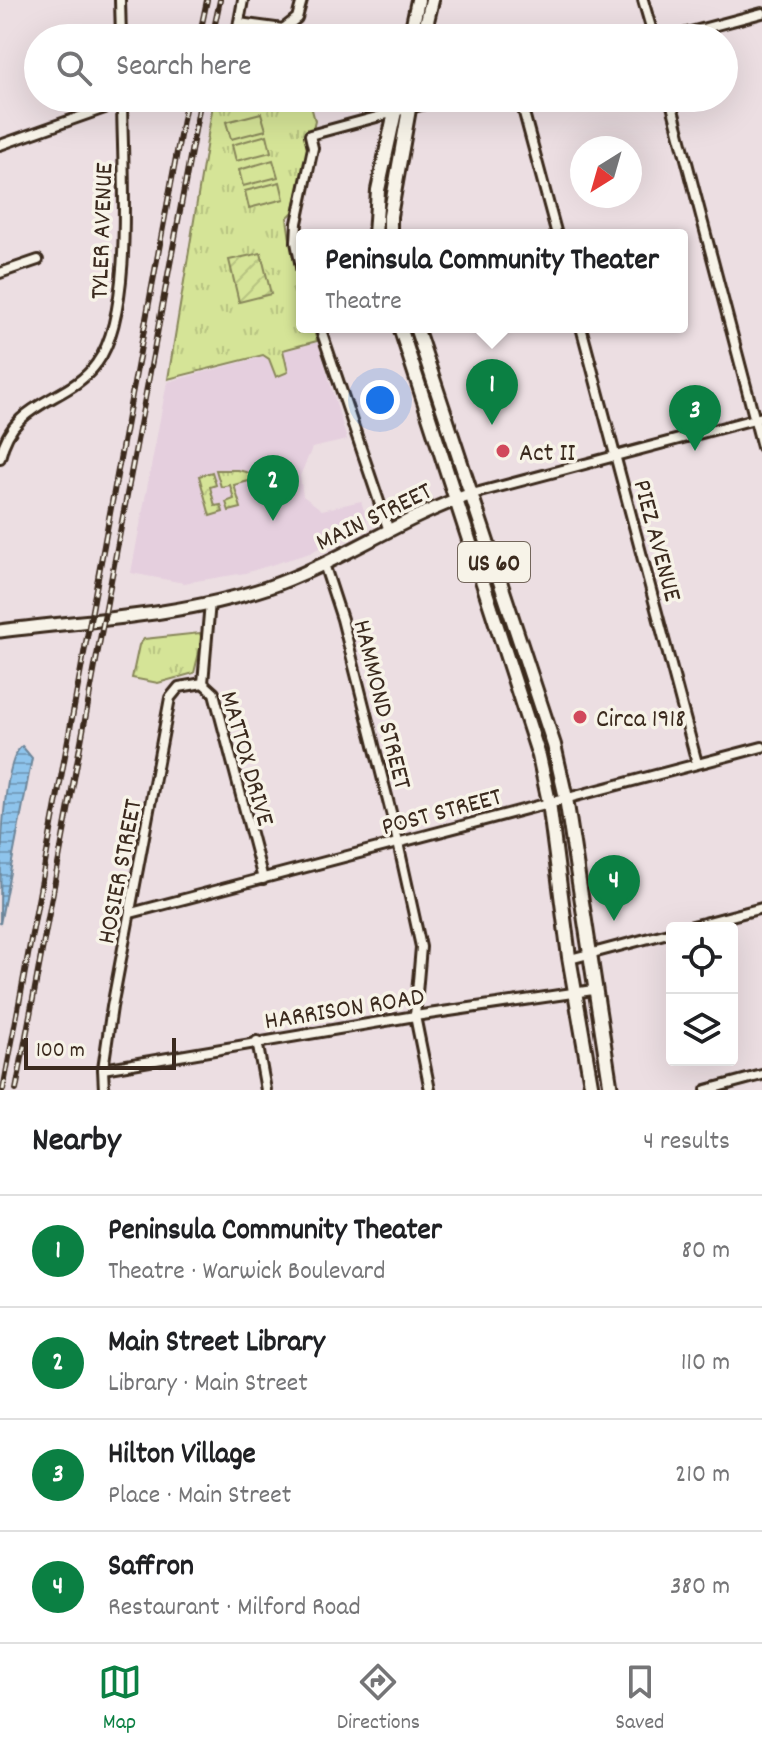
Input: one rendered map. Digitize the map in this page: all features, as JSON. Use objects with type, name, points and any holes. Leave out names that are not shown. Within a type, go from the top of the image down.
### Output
[{"type":"main road","points":[[413,24],[418,0]]},
{"type":"main road","points":[[426,24],[432,0]]},
{"type":"main road","points":[[375,229],[376,207],[395,112]]},
{"type":"main road","points":[[390,229],[408,112]]},
{"type":"main road","name":"US 60","points":[[402,333],[539,756],[549,802],[570,959],[592,1090]]},
{"type":"main road","name":"US 60","points":[[418,333],[554,745],[566,798],[593,990],[611,1090]]},
{"type":"main road","name":"MAIN STREET","points":[[0,631],[210,602],[264,588],[324,564],[472,494]]},
{"type":"street","points":[[120,0],[121,24]]},
{"type":"street","points":[[243,0],[239,23],[246,24]]},
{"type":"street","points":[[289,24],[297,18],[302,0]]},
{"type":"street","points":[[643,0],[650,24]]},
{"type":"street","points":[[721,24],[762,13]]},
{"type":"street","points":[[0,145],[89,112]]},
{"type":"street","name":"TYLER AVENUE","points":[[0,458],[10,431],[22,415],[81,380],[95,366],[114,331],[122,288],[122,112]]},
{"type":"street","points":[[298,229],[313,148],[310,135],[395,112]]},
{"type":"street","points":[[524,112],[555,229]]},
{"type":"street","points":[[674,112],[758,418],[762,447]]},
{"type":"street","points":[[0,273],[38,260]]},
{"type":"street","points":[[322,333],[389,531]]},
{"type":"street","name":"PIEZ AVENUE","points":[[583,333],[697,763]]},
{"type":"street","name":"MAIN STREET","points":[[472,494],[758,418]]},
{"type":"street","name":"HAMMOND STREET","points":[[324,564],[342,619],[421,947],[415,1016],[430,1090]]},
{"type":"street","name":"MATTOX DRIVE","points":[[210,602],[203,683],[214,693],[263,879]]},
{"type":"street","name":"HOSIER STREET","points":[[104,1090],[103,1069],[170,698],[179,687],[203,683]]},
{"type":"street","name":"POST STREET","points":[[131,913],[762,747]]},
{"type":"street","points":[[708,922],[762,908]]},
{"type":"street","points":[[570,959],[666,934]]},
{"type":"street","name":"HARRISON ROAD","points":[[103,1069],[257,1041],[593,990]]},
{"type":"street","points":[[257,1041],[266,1090]]},
{"type":"street","points":[[706,1090],[762,1075]]},
{"type":"shaded area","points":[[318,342],[347,440],[312,448],[300,476],[303,496],[322,510],[361,501],[367,521],[310,553],[245,573],[184,583],[131,573],[167,382]]},
{"type":"green space","points":[[212,112],[313,112],[315,121],[293,212],[287,218],[296,274],[296,333],[315,333],[317,341],[283,350],[288,372],[276,377],[269,359],[263,355],[168,379]]},
{"type":"green space","points":[[261,113],[266,130],[231,139],[226,122]]},
{"type":"green space","points":[[267,135],[271,152],[236,161],[232,145]]},
{"type":"green space","points":[[273,160],[278,177],[243,186],[239,170]]},
{"type":"green space","points":[[280,182],[284,199],[249,208],[245,191]]},
{"type":"green space","points":[[261,253],[271,294],[239,302],[229,260]]},
{"type":"green space","points":[[216,470],[238,470],[265,477],[271,489],[265,492],[260,478],[234,485],[241,508],[229,511],[226,502],[234,499],[230,485],[221,487]]},
{"type":"green space","points":[[212,472],[216,485],[210,487],[215,506],[221,505],[223,512],[210,516],[199,476]]},
{"type":"green space","points":[[200,633],[202,640],[194,673],[158,683],[132,678],[139,645],[144,639]]},
{"type":"water","points":[[22,746],[32,758],[0,924],[5,800],[9,776]]},
{"type":"railway","points":[[202,24],[207,0]]},
{"type":"railway","points":[[215,24],[220,0]]},
{"type":"railway","points":[[3,1090],[184,112]]},
{"type":"railway","points":[[16,1090],[198,112]]},
{"type":"place","name":"Peninsula Community Theater","points":[[492,425]]},
{"type":"place","name":"Act II","points":[[503,451]]},
{"type":"place","name":"Hilton Village","points":[[695,451]]},
{"type":"place","name":"Main Street Library","points":[[273,521]]},
{"type":"place","name":"Circa 1918","points":[[580,717]]},
{"type":"place","name":"Saffron","points":[[614,921]]}]
